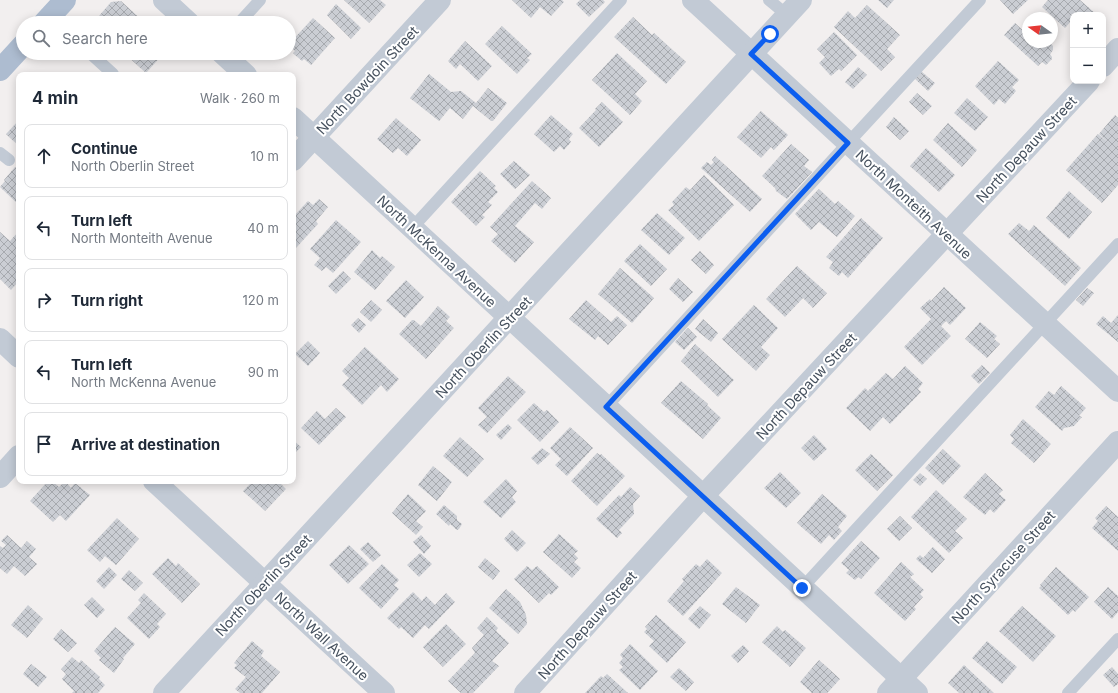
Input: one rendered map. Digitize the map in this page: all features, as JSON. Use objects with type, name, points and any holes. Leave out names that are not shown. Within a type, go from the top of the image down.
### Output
[{"type":"main road","points":[[54,16],[65,0]]},
{"type":"main road","points":[[0,70],[16,53]]},
{"type":"street","points":[[164,0],[181,16]]},
{"type":"street","name":"North Bowdoin Street","points":[[296,157],[440,0]]},
{"type":"street","name":"North Monteith Avenue","points":[[693,0],[1118,391]]},
{"type":"street","name":"North Oberlin Street","points":[[164,693],[794,8]]},
{"type":"street","points":[[1106,63],[1118,49]]},
{"type":"street","points":[[230,60],[243,72]]},
{"type":"street","name":"North Depauw Street","points":[[525,693],[703,496],[1086,84]]},
{"type":"street","name":"North McKenna Avenue","points":[[296,121],[802,588],[902,688]]},
{"type":"street","points":[[0,339],[16,354]]},
{"type":"street","name":"North Syracuse Street","points":[[902,688],[1118,442]]},
{"type":"street","points":[[0,477],[16,459]]},
{"type":"street","name":"North Wall Avenue","points":[[157,484],[384,693]]},
{"type":"lane","points":[[245,16],[260,0]]},
{"type":"lane","points":[[412,228],[621,0]]},
{"type":"lane","points":[[769,0],[794,8]]},
{"type":"lane","points":[[606,407],[980,0]]},
{"type":"lane","points":[[98,60],[111,72]]},
{"type":"lane","points":[[802,588],[1118,244]]},
{"type":"lane","points":[[1068,693],[1118,639]]},
{"type":"building","points":[[344,0],[380,0],[386,5],[369,23]]},
{"type":"building","points":[[512,0],[562,0],[564,2],[551,16],[540,7],[531,18]]},
{"type":"building","points":[[580,0],[603,0],[605,2],[589,17],[576,4]]},
{"type":"building","points":[[878,0],[894,0],[887,8]]},
{"type":"building","points":[[1000,0],[1028,0],[1013,14]]},
{"type":"building","points":[[1048,0],[1080,0],[1094,12],[1070,12],[1070,22],[1065,28],[1058,22],[1058,12],[1047,12],[1042,7]]},
{"type":"building","points":[[121,1],[137,16],[99,16],[111,2]]},
{"type":"building","points":[[336,4],[361,28],[351,39],[327,15]]},
{"type":"building","points":[[867,5],[900,35],[887,49],[895,57],[881,71],[834,27],[848,11],[855,18]]},
{"type":"building","points":[[633,17],[652,35],[654,33],[686,62],[666,84],[614,37]]},
{"type":"building","points":[[313,18],[335,38],[311,65],[304,59],[302,61],[296,56],[296,36]]},
{"type":"building","points":[[1015,23],[1022,29],[1022,48],[1053,48],[1050,54],[1052,59],[1046,65],[1042,62],[1038,66],[1004,35]]},
{"type":"building","points":[[502,26],[532,54],[527,58],[530,60],[517,74],[485,44]]},
{"type":"building","points":[[834,32],[857,55],[841,71],[839,69],[831,76],[819,63],[825,57],[817,49]]},
{"type":"building","points":[[465,41],[492,66],[478,81],[460,64],[456,69],[448,61]]},
{"type":"building","points":[[617,53],[647,81],[635,94],[642,101],[630,115],[592,80]]},
{"type":"building","points":[[132,60],[158,60],[147,72],[145,72]]},
{"type":"building","points":[[998,61],[1019,80],[1012,87],[1016,91],[1005,104],[999,99],[994,105],[975,86]]},
{"type":"building","points":[[858,67],[867,75],[853,89],[845,82]]},
{"type":"building","points":[[921,71],[935,83],[928,91],[914,78]]},
{"type":"building","points":[[429,74],[451,92],[461,91],[476,103],[488,88],[507,103],[493,121],[473,106],[463,119],[450,108],[439,121],[410,98]]},
{"type":"building","points":[[917,93],[932,106],[923,115],[909,102]]},
{"type":"building","points":[[967,98],[988,117],[975,131],[954,113]]},
{"type":"building","points":[[602,102],[623,122],[599,147],[579,128]]},
{"type":"building","points":[[761,111],[788,135],[774,150],[771,147],[761,158],[737,137]]},
{"type":"building","points":[[551,115],[573,134],[569,139],[571,142],[564,150],[560,146],[554,152],[534,134]]},
{"type":"building","points":[[1115,115],[1118,118],[1118,185],[1102,203],[1066,170],[1098,134],[1109,143],[1099,134]]},
{"type":"building","points":[[894,117],[909,131],[900,140],[886,127]]},
{"type":"building","points":[[396,118],[421,140],[407,156],[398,148],[393,153],[377,139]]},
{"type":"building","points":[[16,123],[16,143],[6,134]]},
{"type":"building","points":[[948,123],[977,150],[962,167],[933,140]]},
{"type":"building","points":[[791,144],[809,160],[804,166],[812,172],[787,199],[776,191],[775,188],[762,176]]},
{"type":"building","points":[[926,148],[955,175],[939,192],[910,166]]},
{"type":"building","points":[[715,156],[762,199],[750,212],[701,168],[707,162],[711,165],[714,162],[712,160]]},
{"type":"building","points":[[514,161],[530,175],[515,189],[500,174]]},
{"type":"building","points":[[15,167],[16,202],[0,187],[5,181],[4,180]]},
{"type":"building","points":[[480,171],[496,186],[494,188],[498,192],[488,202],[492,205],[482,215],[485,217],[476,226],[451,202]]},
{"type":"building","points":[[704,175],[734,205],[699,241],[668,210],[674,205],[672,202],[686,187],[690,190]]},
{"type":"building","points":[[532,181],[551,198],[542,209],[535,203],[515,226],[534,242],[515,263],[491,241],[498,234],[490,227]]},
{"type":"building","points":[[819,189],[835,204],[838,201],[855,216],[837,237],[819,222],[811,230],[795,214]]},
{"type":"building","points":[[1069,191],[1092,212],[1069,239],[1046,218]]},
{"type":"building","points":[[319,199],[328,207],[316,221],[318,224],[296,248],[296,214],[308,201],[313,205]]},
{"type":"building","points":[[657,213],[685,238],[669,255],[641,230]]},
{"type":"building","points":[[861,218],[883,238],[848,278],[842,272],[839,276],[829,268],[833,262],[826,257]]},
{"type":"building","points":[[336,220],[361,242],[333,273],[326,267],[322,271],[314,265],[320,258],[310,249]]},
{"type":"building","points":[[1019,223],[1029,231],[1034,225],[1081,268],[1065,286],[1008,234]]},
{"type":"building","points":[[0,232],[10,241],[16,234],[16,284],[11,290],[0,279]]},
{"type":"building","points":[[640,244],[667,269],[651,286],[624,261]]},
{"type":"building","points":[[372,250],[380,258],[382,256],[395,267],[375,290],[354,272]]},
{"type":"building","points":[[700,251],[714,265],[706,274],[691,260]]},
{"type":"building","points":[[797,266],[827,293],[813,308],[803,298],[785,317],[766,299]]},
{"type":"building","points":[[620,268],[654,298],[632,323],[598,294]]},
{"type":"building","points":[[343,271],[351,279],[336,294],[328,286]]},
{"type":"building","points":[[678,278],[693,292],[683,302],[669,289]]},
{"type":"building","points":[[406,280],[424,297],[405,318],[386,301]]},
{"type":"building","points":[[944,287],[966,308],[950,325],[946,321],[941,326],[951,336],[922,365],[904,347],[931,319],[920,308],[930,299],[931,301]]},
{"type":"building","points":[[1087,288],[1094,293],[1083,306],[1076,300]]},
{"type":"building","points":[[371,300],[382,310],[371,322],[360,312]]},
{"type":"building","points":[[586,300],[611,322],[617,316],[627,325],[608,345],[598,336],[595,340],[569,319]]},
{"type":"building","points":[[754,305],[778,328],[761,347],[770,355],[756,371],[722,339]]},
{"type":"building","points":[[438,306],[450,317],[446,321],[454,328],[426,359],[399,334],[412,320],[421,326]]},
{"type":"building","points":[[1118,315],[1118,342],[1096,324],[1103,316],[1111,323]]},
{"type":"building","points":[[358,318],[366,325],[359,333],[351,325]]},
{"type":"building","points":[[703,319],[718,333],[711,342],[695,329]]},
{"type":"building","points":[[980,322],[997,336],[994,339],[1000,344],[987,358],[965,339]]},
{"type":"building","points":[[688,328],[697,337],[684,350],[675,342]]},
{"type":"building","points":[[308,341],[320,353],[308,366],[296,355],[296,353]]},
{"type":"building","points":[[695,344],[734,380],[718,397],[681,361]]},
{"type":"building","points":[[365,347],[399,379],[387,392],[381,385],[362,405],[342,385],[349,378],[342,371]]},
{"type":"building","points":[[982,365],[990,373],[979,384],[971,376]]},
{"type":"building","points":[[905,366],[923,383],[918,389],[921,392],[890,424],[883,417],[870,431],[846,408],[865,388],[868,391],[886,373],[893,379]]},
{"type":"building","points":[[508,376],[526,392],[487,433],[478,425],[487,417],[478,408]]},
{"type":"building","points":[[681,381],[708,404],[707,405],[721,418],[703,439],[661,403]]},
{"type":"building","points":[[1061,386],[1086,408],[1079,416],[1082,417],[1074,426],[1064,428],[1062,431],[1035,407],[1049,391],[1054,395]]},
{"type":"building","points":[[534,403],[544,412],[547,410],[559,422],[540,442],[517,420]]},
{"type":"building","points":[[336,408],[346,417],[319,445],[301,428],[317,411],[325,419]]},
{"type":"building","points":[[1023,419],[1051,444],[1034,463],[1011,443],[1014,439],[1010,435]]},
{"type":"building","points":[[508,424],[512,428],[501,440],[496,435]]},
{"type":"building","points":[[570,427],[593,448],[567,476],[555,465],[561,459],[550,448]]},
{"type":"building","points":[[814,435],[827,449],[814,461],[801,448]]},
{"type":"building","points":[[460,437],[484,459],[467,477],[443,456]]},
{"type":"building","points":[[296,443],[301,447],[296,452]]},
{"type":"building","points":[[542,448],[550,454],[538,465],[531,458]]},
{"type":"building","points":[[943,449],[961,466],[943,485],[925,468]]},
{"type":"building","points":[[597,453],[600,455],[601,454],[625,476],[597,506],[571,481]]},
{"type":"building","points":[[871,454],[893,475],[877,491],[855,470]]},
{"type":"building","points":[[433,466],[452,482],[437,501],[418,485]]},
{"type":"building","points":[[780,472],[801,493],[786,508],[764,488]]},
{"type":"building","points":[[920,473],[927,479],[920,486],[913,480]]},
{"type":"building","points":[[985,473],[1003,490],[999,494],[1006,500],[994,513],[990,509],[985,515],[963,497]]},
{"type":"building","points":[[506,479],[517,491],[512,497],[516,502],[501,518],[483,502]]},
{"type":"building","points":[[45,484],[56,484],[59,487],[62,484],[68,484],[71,488],[74,484],[76,484],[90,495],[66,521],[60,515],[53,522],[30,501]]},
{"type":"building","points":[[250,484],[281,484],[286,489],[265,511],[243,491]]},
{"type":"building","points":[[630,487],[640,496],[633,504],[634,514],[619,530],[622,533],[617,538],[596,519],[619,495],[621,497]]},
{"type":"building","points":[[936,490],[967,519],[955,531],[963,538],[949,553],[911,517]]},
{"type":"building","points":[[408,494],[426,511],[416,521],[423,527],[416,535],[392,513]]},
{"type":"building","points":[[822,494],[847,516],[838,527],[842,531],[834,540],[829,535],[821,544],[797,523]]},
{"type":"building","points":[[444,505],[457,516],[457,520],[462,524],[459,529],[457,530],[450,524],[449,526],[436,514]]},
{"type":"building","points":[[1106,506],[1118,517],[1118,551],[1092,528],[1098,521],[1095,518]]},
{"type":"building","points":[[900,516],[912,528],[899,541],[887,529]]},
{"type":"building","points":[[117,518],[139,539],[116,565],[105,556],[100,562],[87,550]]},
{"type":"building","points":[[512,530],[526,543],[517,552],[504,539]]},
{"type":"building","points":[[559,534],[578,551],[574,554],[578,558],[574,562],[581,568],[572,578],[543,552]]},
{"type":"building","points":[[7,535],[21,548],[27,541],[36,549],[29,557],[37,564],[25,576],[14,566],[7,574],[0,568],[0,546],[3,548],[6,545],[1,541]]},
{"type":"building","points":[[421,535],[431,546],[424,554],[413,542]]},
{"type":"building","points":[[861,541],[880,558],[861,579],[858,577],[855,580],[846,573],[849,570],[841,563]]},
{"type":"building","points":[[368,542],[381,555],[373,562],[360,549]]},
{"type":"building","points":[[349,545],[369,564],[348,584],[329,565]]},
{"type":"building","points":[[933,547],[945,559],[932,573],[916,559],[920,555],[923,558]]},
{"type":"building","points":[[420,553],[432,564],[419,577],[407,565]]},
{"type":"building","points":[[168,558],[176,566],[178,563],[200,584],[182,603],[152,574]]},
{"type":"building","points":[[485,558],[500,571],[493,580],[478,567]]},
{"type":"building","points":[[707,559],[722,573],[683,616],[667,601],[684,581],[682,579],[696,564],[700,567]]},
{"type":"building","points":[[901,562],[914,574],[910,577],[924,590],[920,594],[923,597],[914,607],[916,609],[905,621],[874,593]]},
{"type":"building","points":[[382,564],[399,580],[394,585],[399,589],[381,609],[359,588]]},
{"type":"building","points":[[527,566],[532,570],[537,566],[559,587],[551,595],[549,593],[539,603],[514,579]]},
{"type":"building","points":[[109,567],[117,575],[104,589],[96,581]]},
{"type":"building","points":[[1056,567],[1089,597],[1075,612],[1073,610],[1068,615],[1039,588]]},
{"type":"building","points":[[129,570],[143,583],[135,591],[121,579]]},
{"type":"building","points":[[736,587],[760,605],[746,623],[722,604]]},
{"type":"building","points":[[1108,587],[1118,596],[1118,612],[1112,619],[1094,602]]},
{"type":"building","points":[[506,589],[520,602],[526,615],[527,624],[518,634],[489,608]]},
{"type":"building","points":[[413,592],[422,601],[426,596],[435,605],[446,593],[455,602],[429,629],[425,625],[413,638],[401,627],[399,629],[387,618]]},
{"type":"building","points":[[144,593],[166,614],[157,624],[160,627],[149,639],[127,618],[141,603],[138,600]]},
{"type":"building","points":[[92,597],[105,610],[97,618],[84,605]]},
{"type":"building","points":[[28,605],[43,619],[27,638],[11,625]]},
{"type":"building","points":[[700,606],[711,615],[699,629],[688,619]]},
{"type":"building","points":[[1022,606],[1056,636],[1033,662],[999,631]]},
{"type":"building","points":[[656,615],[686,642],[667,663],[649,646],[654,641],[644,632],[647,629],[645,627]]},
{"type":"building","points":[[487,617],[498,628],[496,631],[509,643],[492,661],[499,666],[473,693],[461,693],[448,681],[475,653],[472,648],[484,635],[477,628]]},
{"type":"building","points":[[446,624],[466,644],[443,667],[423,647]]},
{"type":"building","points":[[777,626],[783,632],[785,630],[806,648],[790,667],[762,642]]},
{"type":"building","points":[[115,627],[135,644],[123,658],[124,659],[114,673],[99,660],[101,658],[94,651]]},
{"type":"building","points":[[61,629],[77,643],[68,652],[53,639]]},
{"type":"building","points":[[252,641],[264,651],[261,656],[280,672],[262,693],[240,693],[235,689],[246,677],[234,668],[237,665],[234,663]]},
{"type":"building","points":[[987,641],[1017,667],[1002,684],[972,658]]},
{"type":"building","points":[[630,644],[658,671],[640,690],[619,670],[623,667],[619,663],[623,658],[620,655]]},
{"type":"building","points":[[743,645],[749,651],[738,663],[731,656]]},
{"type":"building","points":[[72,657],[79,663],[81,660],[100,677],[99,679],[105,685],[98,693],[72,693],[74,691],[62,679],[66,674],[61,669]]},
{"type":"building","points":[[819,660],[840,679],[827,693],[812,693],[800,682]]},
{"type":"building","points":[[31,664],[47,677],[38,687],[23,674]]},
{"type":"building","points":[[964,665],[994,693],[959,693],[948,683]]},
{"type":"building","points":[[1112,667],[1118,674],[1118,684],[1114,687],[1103,675]]},
{"type":"building","points":[[679,668],[694,682],[686,691],[670,677]]},
{"type":"building","points":[[607,674],[628,693],[585,693],[601,676],[603,678]]},
{"type":"route","points":[[770,34],[751,54],[848,143],[606,407],[802,588]]}]
